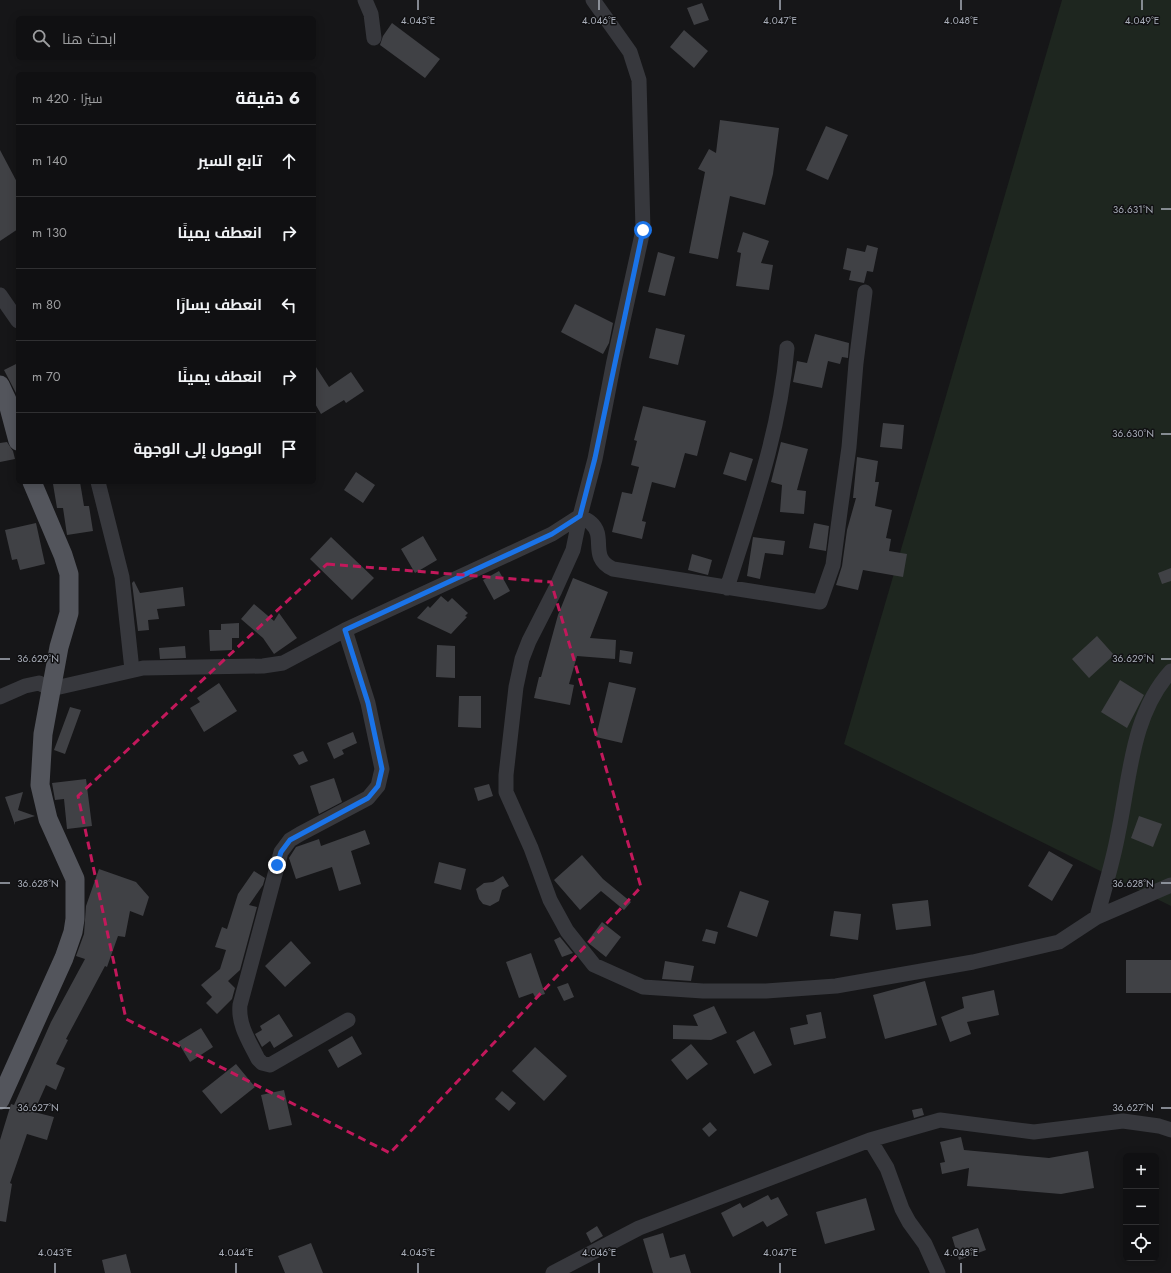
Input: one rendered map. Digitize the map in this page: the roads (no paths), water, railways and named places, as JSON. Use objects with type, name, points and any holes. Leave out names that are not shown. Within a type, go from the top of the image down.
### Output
[{"type":"main road","points":[[0,385],[7,400],[16,434]]},
{"type":"main road","points":[[0,1100],[64,958],[73,932],[75,919],[75,879],[48,819],[40,785],[43,734],[51,689],[68,613],[68,574],[63,555],[33,484]]},
{"type":"street","points":[[365,0],[371,14],[374,38]]},
{"type":"street","points":[[593,0],[630,52],[638,80],[643,230],[595,458],[573,550],[555,590],[529,641],[522,659],[516,687],[506,775],[506,792],[531,848],[550,900],[567,931],[594,965],[642,987],[711,991],[766,991],[836,986],[973,962],[1059,942],[1097,917],[1171,885]]},
{"type":"street","points":[[580,516],[592,523],[597,534],[600,559],[604,565],[608,567],[727,588],[820,602],[832,565],[837,535],[849,447],[856,363],[866,292]]},
{"type":"street","points":[[0,295],[16,318]]},
{"type":"street","points":[[727,588],[768,458],[784,374],[787,348]]},
{"type":"street","points":[[99,484],[122,577],[132,670]]},
{"type":"street","points":[[0,697],[25,686],[39,683],[51,689],[132,670],[181,667],[262,666],[283,663],[345,630],[552,534],[580,516]]},
{"type":"street","points":[[345,630],[368,703],[382,769],[378,786],[368,798],[290,840],[281,852],[240,1005],[239,1015],[241,1025],[258,1058],[262,1063],[270,1065],[348,1020]]},
{"type":"street","points":[[1097,917],[1118,834],[1136,739],[1158,685],[1171,671]]},
{"type":"street","points":[[553,1273],[639,1228],[870,1140],[940,1120],[1034,1132],[1123,1122],[1159,1126],[1171,1130]]},
{"type":"street","points":[[870,1140],[887,1168],[905,1216],[925,1244],[938,1273]]}]
